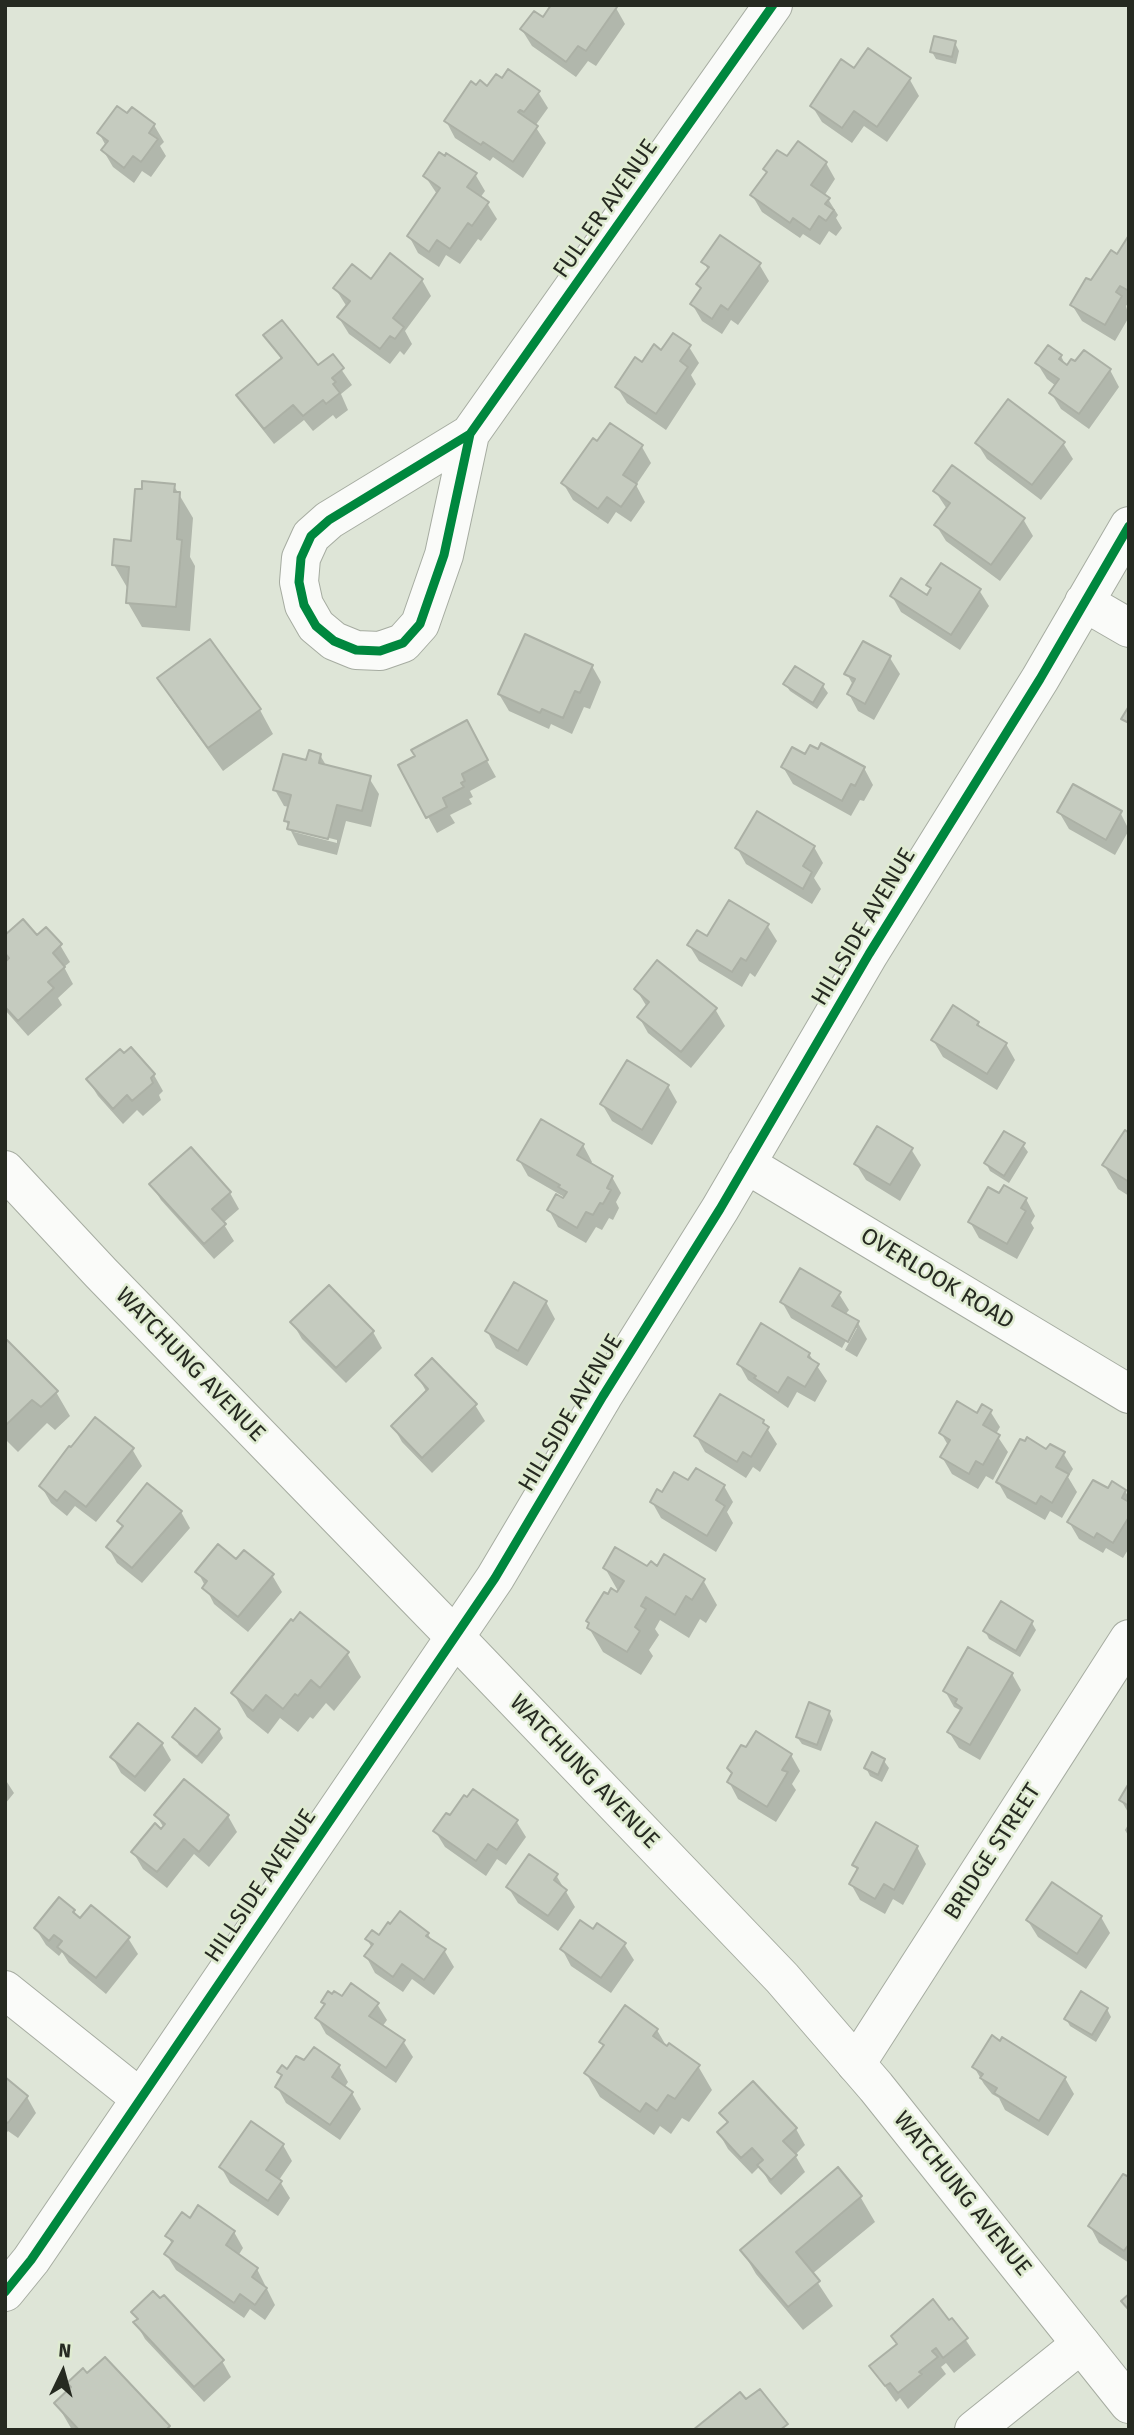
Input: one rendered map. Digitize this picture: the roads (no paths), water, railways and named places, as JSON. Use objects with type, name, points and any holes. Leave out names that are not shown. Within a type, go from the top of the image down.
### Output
[{"type":"street","name":"FULLER AVENUE","points":[[470,434],[329,520],[311,536],[301,558],[299,582],[304,605],[316,626],[334,641],[356,650],[380,651],[403,643],[420,624],[444,555],[470,434],[772,5]]},
{"type":"street","name":"HILLSIDE AVENUE","points":[[5,2292],[31,2260],[495,1578],[746,1164],[869,954],[1040,679],[1129,526]]},
{"type":"street","points":[[1084,602],[1129,628]]},
{"type":"street","name":"OVERLOOK ROAD","points":[[746,1164],[1129,1394]]},
{"type":"street","name":"WATCHUNG AVENUE","points":[[5,1170],[252,1430],[782,1978],[856,2064],[1129,2404]]},
{"type":"street","name":"BRIDGE STREET","points":[[856,2064],[1129,1639]]},
{"type":"street","points":[[5,1990],[141,2098]]},
{"type":"street","points":[[974,2430],[1081,2344]]}]
